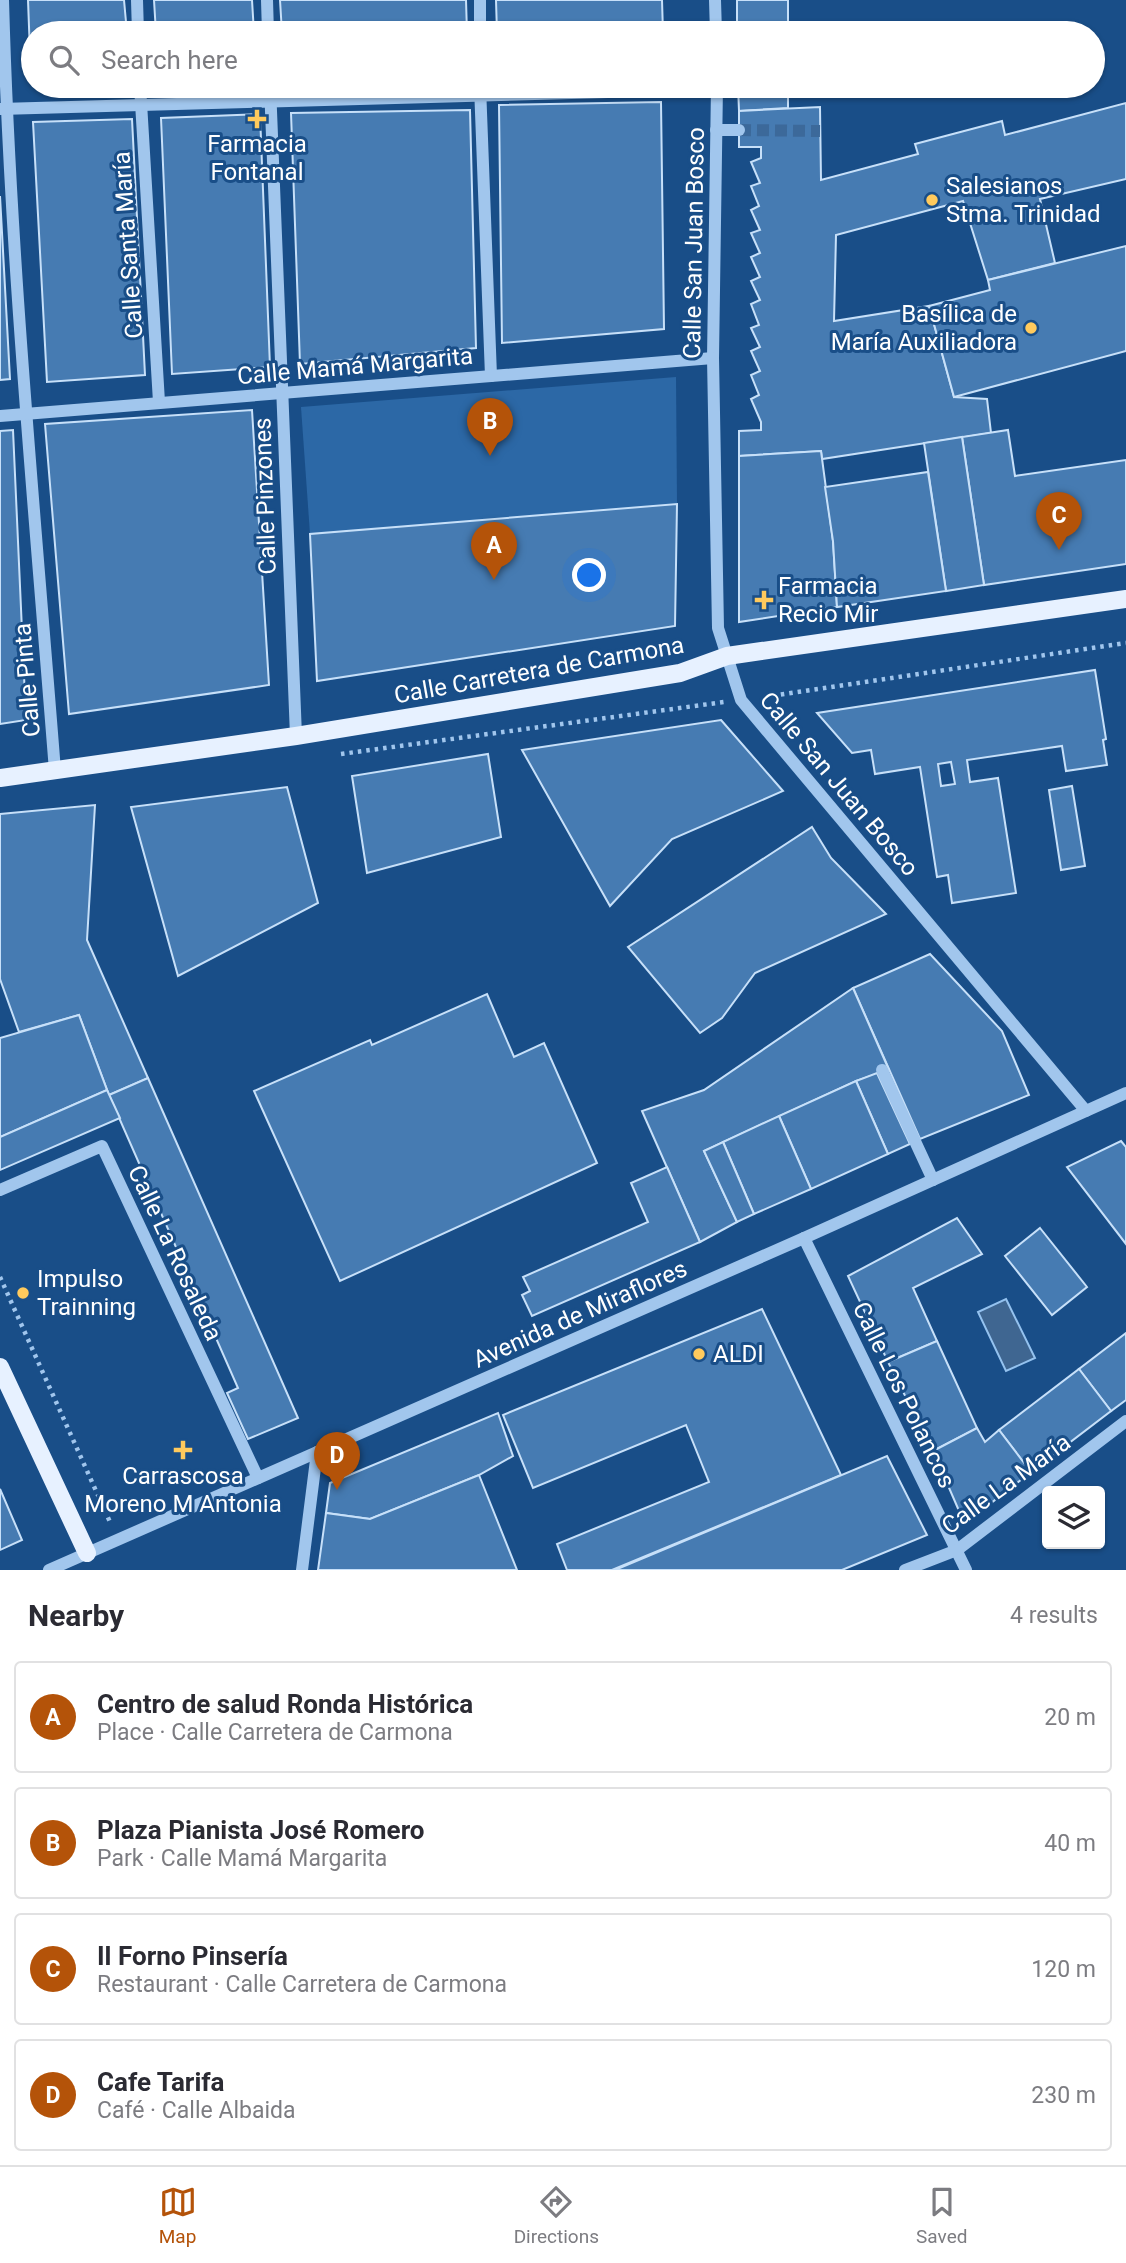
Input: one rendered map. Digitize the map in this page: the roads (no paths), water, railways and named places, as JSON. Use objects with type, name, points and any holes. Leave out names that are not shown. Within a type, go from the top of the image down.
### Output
[{"type":"main road","name":"Calle Carretera de Carmona","points":[[0,778],[296,736],[680,673],[727,656],[1126,599]]},
{"type":"main road","points":[[0,1367],[87,1553]]},
{"type":"street","name":"Calle Pinta","points":[[3,0],[3,109],[55,771]]},
{"type":"street","points":[[137,0],[138,21]]},
{"type":"street","points":[[267,0],[268,21]]},
{"type":"street","points":[[480,0],[480,21]]},
{"type":"street","points":[[715,0],[716,21]]},
{"type":"street","name":"Calle Santa María","points":[[141,98],[159,402]]},
{"type":"street","name":"Calle Pinzones","points":[[271,98],[296,736]]},
{"type":"street","points":[[3,109],[347,98]]},
{"type":"street","points":[[480,98],[491,376]]},
{"type":"street","name":"Calle San Juan Bosco","points":[[717,98],[713,358],[718,628],[741,700],[1086,1111]]},
{"type":"street","points":[[716,130],[739,130]]},
{"type":"street","name":"Calle Mamá Margarita","points":[[0,416],[713,358]]},
{"type":"street","points":[[882,1070],[933,1180]]},
{"type":"street","name":"Avenida de Miraflores","points":[[56,1569],[1126,1093]]},
{"type":"street","name":"Calle La Rosaleda","points":[[0,1190],[102,1146],[258,1478]]},
{"type":"street","name":"Calle Los Polancos","points":[[804,1238],[966,1570]]},
{"type":"street","name":"Calle La María","points":[[905,1570],[957,1549],[1126,1421]]},
{"type":"street","points":[[303,1570],[317,1452]]},
{"type":"tunnel","points":[[739,130],[820,131]]},
{"type":"place","name":"Farmacia Fontanal","points":[[257,119]]},
{"type":"place","name":"Salesianos Stma. Trinidad","points":[[932,200]]},
{"type":"place","name":"Basílica de María Auxiliadora","points":[[1031,328]]},
{"type":"place","name":"Plaza Pianista José Romero","points":[[490,456]]},
{"type":"place","name":"Il Forno Pinsería","points":[[1059,550]]},
{"type":"place","name":"Centro de salud Ronda Histórica","points":[[494,580]]},
{"type":"place","name":"Farmacia Recio Mir","points":[[764,600]]},
{"type":"place","name":"Impulso Trainning","points":[[23,1293]]},
{"type":"place","name":"ALDI","points":[[699,1354]]},
{"type":"place","name":"Carrascosa Moreno M Antonia","points":[[183,1450]]},
{"type":"place","name":"Cafe Tarifa","points":[[337,1490]]}]
